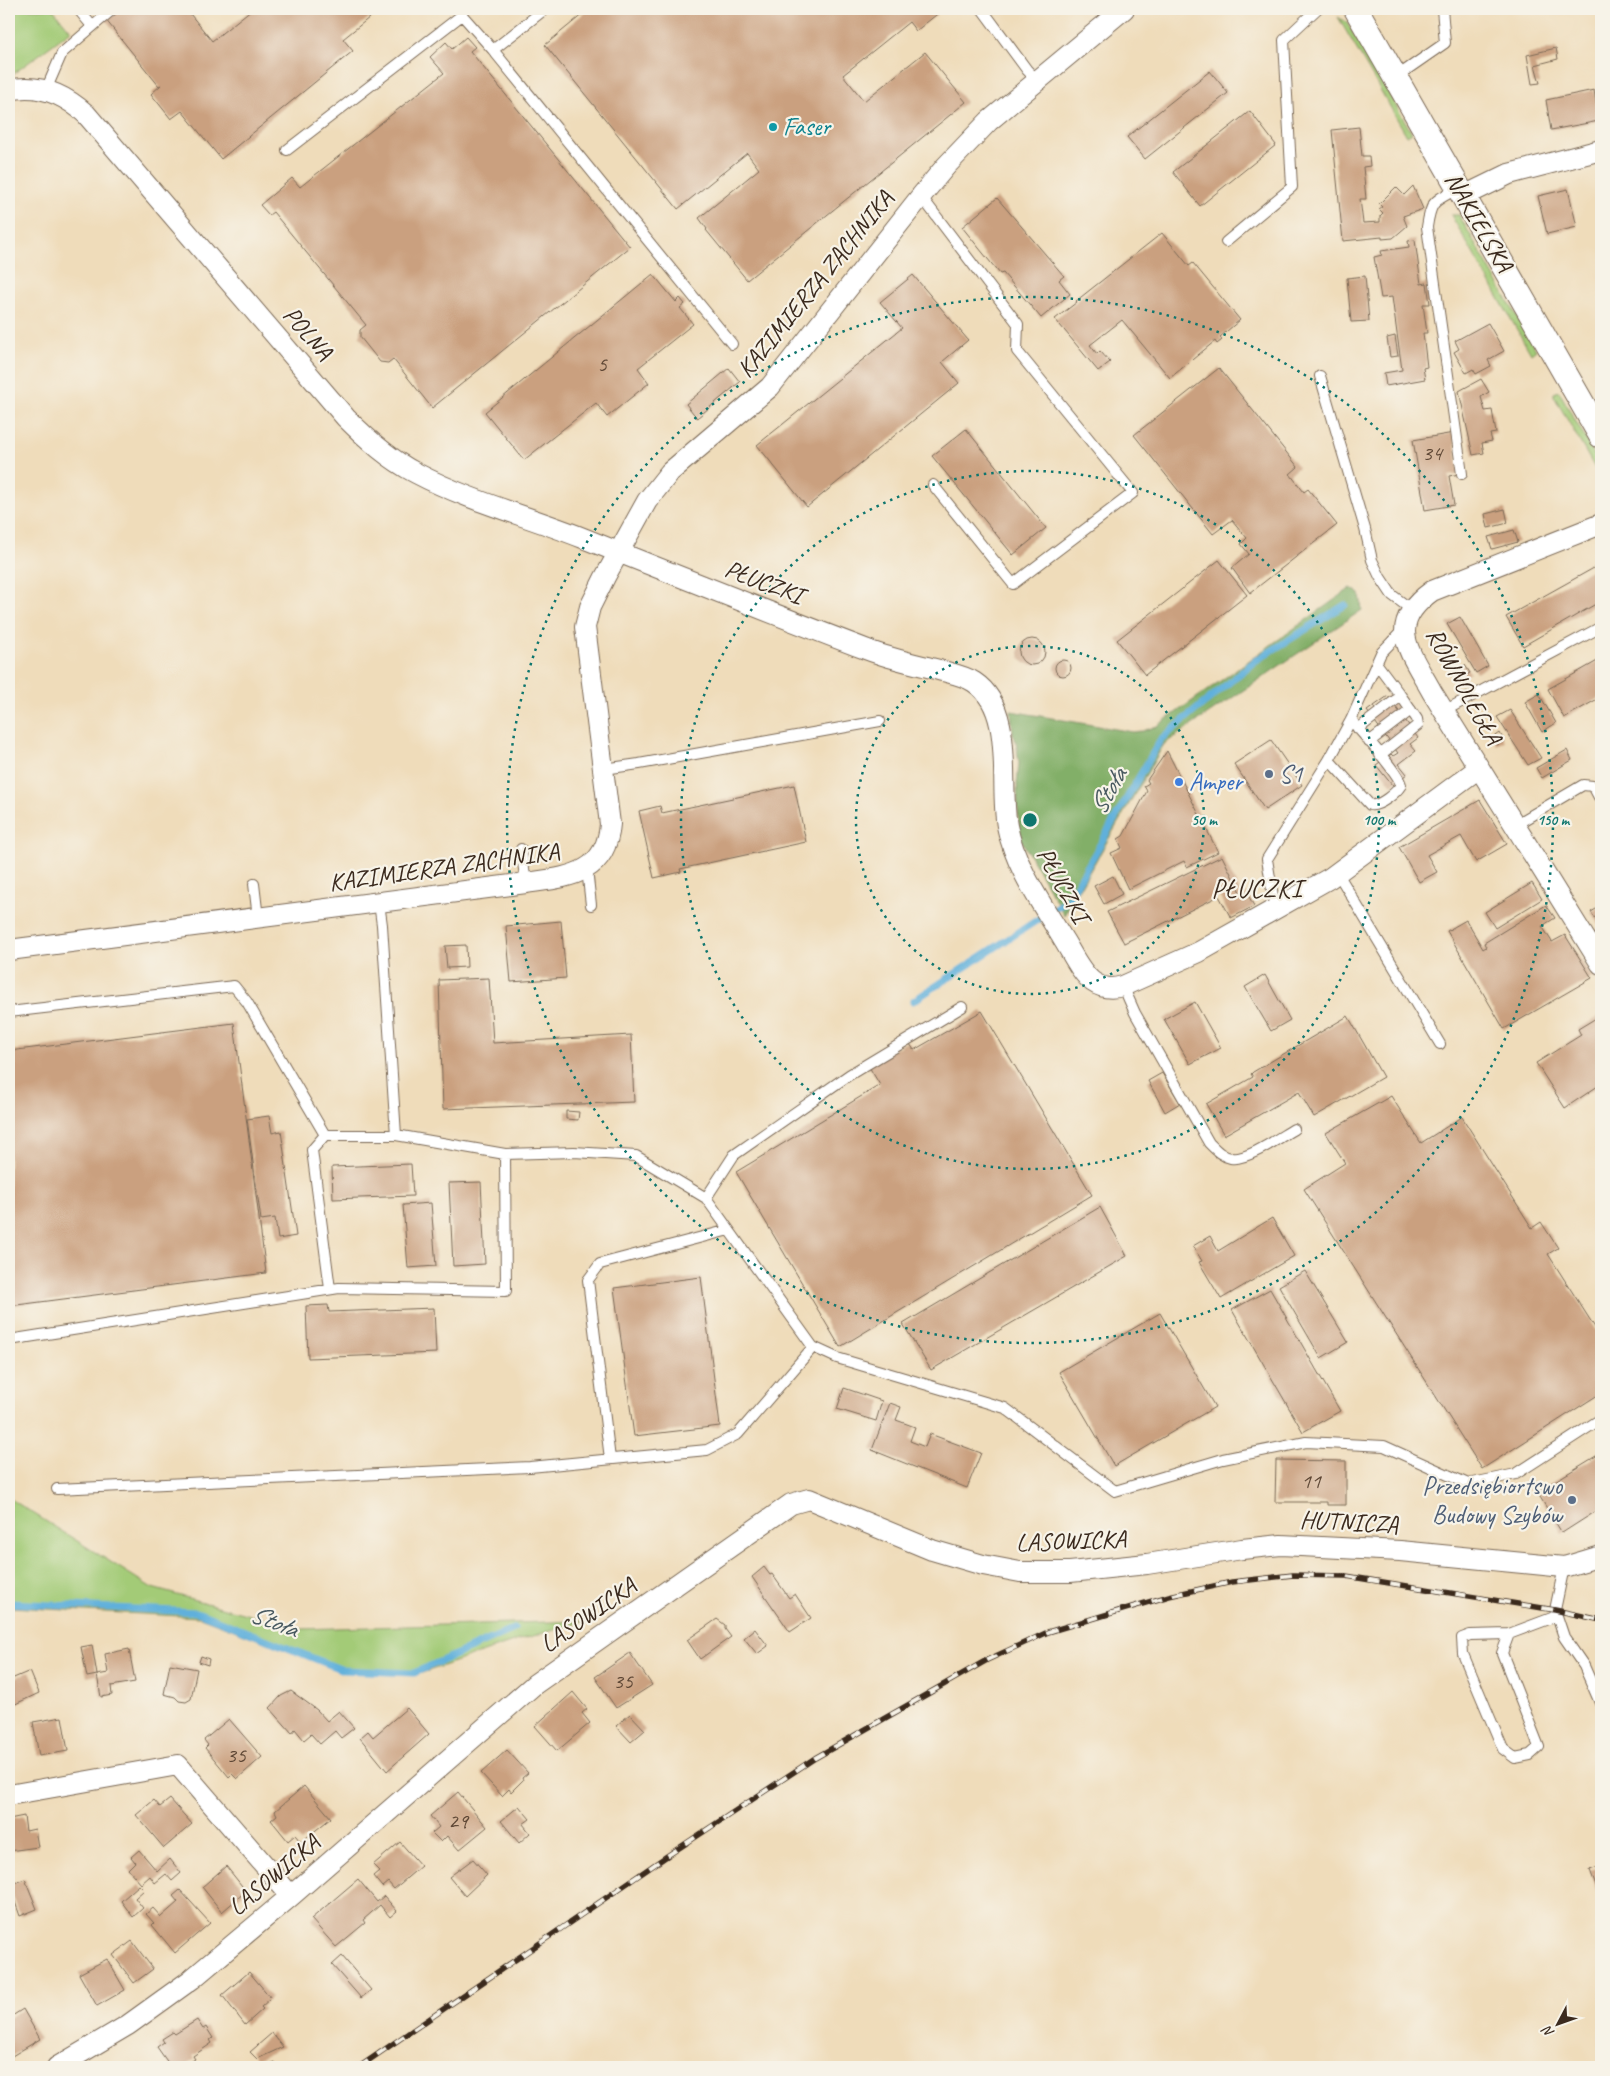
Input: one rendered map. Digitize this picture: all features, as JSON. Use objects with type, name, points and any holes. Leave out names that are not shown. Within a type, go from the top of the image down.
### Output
[{"type":"street","name":"KAZIMIERZA ZACHNIKA","points":[[9,950],[526,883],[572,876],[587,869],[600,852],[609,831],[604,769],[585,627],[590,607],[647,502],[670,472],[770,387],[921,196],[946,166],[989,121],[1124,9]]},
{"type":"street","name":"NAKIELSKA","points":[[1356,9],[1599,427]]},
{"type":"street","name":"POLNA","points":[[9,90],[20,88],[46,90],[67,98],[86,114],[346,418],[382,451],[416,473],[443,486],[619,553]]},
{"type":"street","points":[[1462,192],[1508,174],[1601,150]]},
{"type":"street","name":"RÓWNOLEGŁA","points":[[1601,524],[1432,591],[1420,600],[1407,616],[1404,629],[1410,652],[1444,711],[1601,964]]},
{"type":"street","name":"PŁUCZKI","points":[[619,553],[881,655],[972,680],[980,686],[997,712],[1007,826],[1013,846],[1052,922],[1077,962],[1092,981],[1102,987],[1113,988],[1123,986],[1199,952],[1275,910],[1337,872],[1479,768]]},
{"type":"street","name":"LASOWICKA","points":[[57,2067],[128,2025],[192,1979],[291,1896],[535,1684],[791,1504],[810,1498],[932,1550],[982,1565],[1020,1572],[1070,1572],[1147,1564],[1242,1549]]},
{"type":"street","name":"HUTNICZA","points":[[1242,1549],[1281,1545],[1321,1546],[1400,1551],[1564,1567],[1601,1556]]},
{"type":"street","points":[[9,1795],[178,1764],[291,1896]]},
{"type":"lane","points":[[78,9],[92,26]]},
{"type":"lane","points":[[46,90],[62,53],[113,9]]},
{"type":"lane","points":[[493,50],[544,9]]},
{"type":"lane","points":[[982,9],[1027,70],[1037,80]]},
{"type":"lane","points":[[1226,242],[1292,187],[1284,40],[1317,9]]},
{"type":"lane","points":[[1395,78],[1445,42],[1442,9]]},
{"type":"lane","points":[[287,150],[462,15],[493,50],[732,344]]},
{"type":"lane","points":[[1462,192],[1433,203],[1427,227],[1462,474]]},
{"type":"lane","points":[[921,196],[1018,324],[1017,351],[1133,493],[1013,584],[933,485]]},
{"type":"lane","points":[[1320,376],[1368,538],[1372,560],[1380,578],[1392,595],[1412,610]]},
{"type":"lane","points":[[1444,711],[1601,627]]},
{"type":"lane","points":[[1275,910],[1267,859],[1329,760],[1351,720],[1381,653],[1404,629]]},
{"type":"lane","points":[[1377,664],[1411,710],[1418,723],[1417,728],[1380,755]]},
{"type":"lane","points":[[1358,730],[1401,696]]},
{"type":"lane","points":[[1369,742],[1411,710]]},
{"type":"lane","points":[[1329,760],[1368,804],[1374,806],[1399,789],[1400,780],[1351,720]]},
{"type":"lane","points":[[604,769],[880,721]]},
{"type":"lane","points":[[1515,825],[1583,785],[1593,786],[1601,801]]},
{"type":"lane","points":[[521,849],[526,883]]},
{"type":"lane","points":[[587,869],[591,905]]},
{"type":"lane","points":[[1337,872],[1440,1044]]},
{"type":"lane","points":[[254,884],[258,918]]},
{"type":"lane","points":[[379,903],[396,1135]]},
{"type":"lane","points":[[9,1012],[234,986],[247,1002],[325,1135]]},
{"type":"lane","points":[[1123,986],[1135,1013],[1209,1143],[1218,1152],[1232,1158],[1246,1156],[1294,1129]]},
{"type":"lane","points":[[706,1198],[734,1155],[849,1075],[962,1006]]},
{"type":"lane","points":[[330,1289],[312,1150],[325,1135],[396,1135],[505,1154],[574,1152],[636,1156],[706,1198],[814,1347],[837,1358],[1006,1408],[1115,1491],[1223,1459],[1306,1442],[1384,1446],[1468,1484],[1516,1474],[1601,1419]]},
{"type":"lane","points":[[9,1340],[339,1288],[506,1291],[505,1154]]},
{"type":"lane","points":[[610,1460],[588,1280],[600,1264],[729,1230]]},
{"type":"lane","points":[[57,1490],[530,1467],[707,1450],[738,1434],[814,1347]]},
{"type":"lane","points":[[1564,1567],[1555,1610],[1564,1637],[1584,1666],[1601,1705]]},
{"type":"lane","points":[[1510,1634],[1502,1653],[1539,1747],[1530,1755],[1515,1758],[1503,1749],[1463,1654],[1462,1638],[1470,1635],[1510,1634],[1557,1616]]},
{"type":"green space","points":[[9,9],[53,9],[71,31],[9,77]]},
{"type":"green space","points":[[1338,17],[1347,23],[1412,133],[1407,136]]},
{"type":"green space","points":[[1451,215],[1459,215],[1536,350],[1531,354]]},
{"type":"green space","points":[[1559,391],[1601,467],[1601,471],[1597,472],[1554,396],[1554,393]]},
{"type":"green space","points":[[1351,588],[1360,594],[1362,610],[1164,744],[1064,915],[1019,836],[1017,784],[1019,763],[1016,741],[1013,734],[1011,711],[1133,732],[1157,726]]},
{"type":"green space","points":[[9,1498],[152,1588],[300,1629],[585,1621],[516,1641],[416,1675],[343,1672],[200,1617],[9,1607]]},
{"type":"building","points":[[97,9],[186,9],[212,41],[252,9],[380,9],[343,39],[353,51],[221,159],[182,111],[171,119],[151,94],[161,85],[159,86]]},
{"type":"building","name":"Faser","points":[[589,9],[940,9],[941,11],[916,31],[909,22],[843,75],[864,101],[925,52],[966,102],[747,280],[706,230],[699,218],[759,169],[747,153],[678,209],[545,45]]},
{"type":"building","points":[[466,37],[475,47],[470,51],[630,247],[432,408],[393,359],[388,363],[380,362],[360,337],[360,330],[366,325],[273,212],[269,215],[260,205],[292,178],[300,187],[444,73],[430,57],[446,42],[452,49]]},
{"type":"building","points":[[1556,48],[1558,59],[1535,65],[1540,83],[1532,84],[1527,55]]},
{"type":"building","points":[[1210,71],[1228,93],[1145,159],[1127,137]]},
{"type":"building","points":[[1594,90],[1599,121],[1551,130],[1546,100]]},
{"type":"building","points":[[1250,111],[1276,145],[1200,206],[1173,172]]},
{"type":"building","points":[[1359,127],[1362,156],[1369,156],[1370,166],[1363,167],[1366,199],[1360,199],[1363,223],[1380,222],[1380,216],[1383,213],[1379,209],[1382,207],[1379,204],[1396,187],[1404,195],[1413,186],[1423,209],[1403,216],[1407,226],[1393,238],[1382,239],[1382,237],[1343,241],[1332,130]]},
{"type":"building","points":[[1568,189],[1577,227],[1547,234],[1538,196]]},
{"type":"building","points":[[997,198],[1064,276],[1059,280],[1070,294],[1041,318],[1003,273],[1000,274],[962,227]]},
{"type":"building","points":[[1162,233],[1189,266],[1193,263],[1240,320],[1220,337],[1222,340],[1217,344],[1215,341],[1170,378],[1122,320],[1090,345],[1097,354],[1100,351],[1110,362],[1098,371],[1055,319]]},
{"type":"building","points":[[1415,240],[1421,284],[1427,283],[1430,304],[1423,304],[1427,333],[1423,333],[1427,367],[1423,368],[1425,379],[1386,386],[1384,373],[1402,370],[1392,297],[1381,298],[1374,257],[1382,255],[1381,251],[1409,247],[1408,241]]},
{"type":"building","points":[[653,274],[676,302],[680,298],[685,304],[680,308],[693,324],[638,368],[649,383],[607,417],[596,403],[524,460],[485,412]]},
{"type":"building","points":[[913,275],[968,340],[942,362],[959,383],[807,507],[757,445],[902,328],[880,302]]},
{"type":"building","points":[[1365,276],[1369,321],[1351,322],[1347,278]]},
{"type":"building","points":[[1488,323],[1504,351],[1488,360],[1491,366],[1476,374],[1473,369],[1466,373],[1454,352],[1459,349],[1455,341]]},
{"type":"building","points":[[1395,336],[1398,356],[1390,357],[1387,338]]},
{"type":"building","points":[[729,368],[740,382],[697,418],[686,404]]},
{"type":"building","points":[[1219,368],[1298,467],[1290,474],[1304,492],[1308,489],[1337,525],[1250,593],[1232,568],[1249,554],[1241,544],[1247,538],[1232,520],[1213,534],[1134,435]]},
{"type":"building","points":[[1481,379],[1489,392],[1481,397],[1485,411],[1492,410],[1496,433],[1490,434],[1492,441],[1482,443],[1484,453],[1473,455],[1459,391]]},
{"type":"building","points":[[966,429],[1046,528],[1013,555],[932,456]]},
{"type":"building","points":[[1454,433],[1459,474],[1449,476],[1454,505],[1425,510],[1413,440]]},
{"type":"building","points":[[1505,509],[1508,523],[1488,528],[1485,514]]},
{"type":"building","points":[[1514,530],[1518,542],[1492,549],[1488,537]]},
{"type":"building","points":[[1219,560],[1247,595],[1145,675],[1117,640]]},
{"type":"building","points":[[1601,564],[1601,601],[1523,646],[1506,617]]},
{"type":"building","points":[[1460,617],[1488,666],[1476,673],[1447,624]]},
{"type":"building","points":[[1032,639],[1041,643],[1045,652],[1041,661],[1032,665],[1023,661],[1019,652],[1023,643]]},
{"type":"building","points":[[1601,659],[1601,697],[1564,718],[1548,689]]},
{"type":"building","points":[[1060,660],[1066,660],[1071,665],[1069,674],[1060,676],[1055,671],[1055,665]]},
{"type":"building","points":[[1465,665],[1470,673],[1456,681],[1452,673]]},
{"type":"building","points":[[1539,694],[1556,723],[1542,732],[1525,702]]},
{"type":"building","points":[[1388,696],[1418,738],[1410,744],[1416,751],[1399,764],[1407,774],[1392,785],[1376,765],[1391,754],[1393,756],[1398,753],[1367,711]]},
{"type":"building","points":[[1510,710],[1541,758],[1528,765],[1497,717]]},
{"type":"building","points":[[1500,733],[1504,741],[1497,745],[1493,738]]},
{"type":"building","points":[[1271,740],[1302,785],[1265,810],[1234,764]]},
{"type":"building","points":[[1567,750],[1572,760],[1542,778],[1536,768]]},
{"type":"building","points":[[1167,751],[1218,852],[1187,867],[1184,861],[1128,889],[1111,853],[1122,848],[1118,839],[1123,836],[1147,791],[1144,786],[1149,783],[1147,780]]},
{"type":"building","points":[[794,785],[806,842],[680,869],[681,872],[654,878],[639,811],[660,806],[662,813]]},
{"type":"building","points":[[1480,800],[1507,844],[1476,862],[1461,836],[1427,855],[1437,872],[1419,882],[1399,847]]},
{"type":"building","points":[[1222,856],[1242,896],[1247,893],[1254,906],[1231,918],[1219,896],[1124,943],[1107,912]]},
{"type":"building","points":[[1113,876],[1122,894],[1104,904],[1094,886]]},
{"type":"building","points":[[1532,883],[1542,899],[1495,928],[1485,912]]},
{"type":"building","points":[[1546,905],[1555,918],[1542,926],[1552,942],[1565,935],[1592,978],[1504,1029],[1447,931],[1466,920],[1483,949],[1486,947],[1484,943]]},
{"type":"building","points":[[1601,906],[1601,928],[1591,912]]},
{"type":"building","points":[[561,921],[566,978],[511,982],[506,926]]},
{"type":"building","points":[[466,945],[467,967],[447,968],[445,946]]},
{"type":"building","points":[[1265,975],[1290,1020],[1271,1031],[1245,987]]},
{"type":"building","points":[[489,978],[493,1043],[631,1035],[634,1102],[443,1109],[439,980]]},
{"type":"building","points":[[1195,1002],[1221,1048],[1190,1064],[1164,1019]]},
{"type":"building","points":[[982,1011],[1092,1195],[840,1347],[736,1172],[880,1085],[868,1065],[908,1041],[914,1050]]},
{"type":"building","points":[[1601,1015],[1601,1084],[1565,1108],[1536,1063],[1581,1035],[1578,1029]]},
{"type":"building","points":[[1348,1016],[1383,1077],[1314,1117],[1299,1092],[1224,1135],[1206,1104],[1253,1077],[1251,1074],[1253,1072]]},
{"type":"building","points":[[234,1023],[266,1273],[9,1306],[9,1051]]},
{"type":"building","points":[[1162,1073],[1180,1103],[1165,1112],[1148,1081]]},
{"type":"building","points":[[1391,1096],[1421,1143],[1462,1117],[1532,1228],[1541,1222],[1558,1248],[1548,1254],[1601,1337],[1601,1393],[1482,1469],[1304,1189],[1345,1163],[1326,1133]]},
{"type":"building","points":[[566,1111],[579,1112],[578,1120],[566,1119]]},
{"type":"building","points":[[269,1116],[272,1133],[281,1131],[296,1236],[278,1239],[275,1218],[261,1220],[247,1119]]},
{"type":"building","points":[[411,1164],[413,1196],[333,1199],[332,1167]]},
{"type":"building","points":[[481,1182],[485,1264],[453,1266],[449,1183]]},
{"type":"building","points":[[431,1203],[436,1266],[408,1268],[403,1205]]},
{"type":"building","points":[[1100,1207],[1127,1256],[931,1370],[903,1324]]},
{"type":"building","points":[[1272,1218],[1294,1256],[1221,1299],[1199,1262],[1202,1261],[1193,1246],[1210,1236],[1218,1251]]},
{"type":"building","points":[[1305,1271],[1348,1342],[1321,1358],[1279,1286]]},
{"type":"building","points":[[701,1277],[720,1426],[634,1436],[614,1288]]},
{"type":"building","points":[[1270,1289],[1340,1411],[1303,1432],[1232,1310]]},
{"type":"building","points":[[328,1305],[329,1312],[434,1308],[436,1353],[308,1358],[306,1306]]},
{"type":"building","points":[[1160,1313],[1215,1407],[1114,1466],[1059,1372]]},
{"type":"building","points":[[844,1388],[882,1401],[876,1421],[837,1409]]},
{"type":"building","points":[[890,1403],[901,1407],[896,1420],[915,1427],[910,1441],[925,1447],[930,1434],[981,1453],[967,1488],[872,1450]]},
{"type":"building","name":"Przedsiębiortswo Budowy Szybów","points":[[1601,1453],[1601,1508],[1562,1533],[1537,1492]]},
{"type":"building","points":[[1276,1460],[1346,1461],[1346,1505],[1327,1505],[1327,1502],[1275,1502]]},
{"type":"building","points":[[764,1567],[770,1575],[772,1574],[789,1598],[795,1594],[811,1618],[790,1632],[752,1577]]},
{"type":"building","points":[[717,1619],[725,1625],[725,1629],[731,1637],[700,1659],[687,1640]]},
{"type":"building","points":[[755,1629],[768,1646],[757,1654],[744,1638]]},
{"type":"building","points":[[92,1645],[97,1675],[87,1677],[81,1647]]},
{"type":"building","points":[[129,1649],[135,1682],[111,1686],[112,1695],[101,1697],[97,1675],[108,1673],[105,1654]]},
{"type":"building","points":[[630,1653],[652,1685],[616,1708],[595,1677]]},
{"type":"building","points":[[201,1656],[209,1659],[208,1665],[199,1662]]},
{"type":"building","points":[[170,1664],[197,1669],[191,1699],[186,1702],[164,1694]]},
{"type":"building","points":[[30,1671],[39,1693],[9,1707],[9,1680]]},
{"type":"building","points":[[291,1691],[317,1710],[327,1721],[339,1711],[354,1728],[341,1738],[335,1731],[320,1744],[311,1734],[304,1740],[295,1729],[292,1733],[270,1708],[281,1696]]},
{"type":"building","points":[[573,1692],[587,1709],[582,1713],[590,1723],[557,1751],[535,1726]]},
{"type":"building","points":[[407,1708],[429,1734],[387,1771],[360,1738],[368,1731],[373,1737]]},
{"type":"building","points":[[630,1714],[645,1730],[631,1742],[616,1726]]},
{"type":"building","points":[[62,1717],[68,1751],[39,1756],[33,1722]]},
{"type":"building","points":[[229,1719],[262,1757],[237,1779],[232,1774],[229,1777],[205,1748],[208,1745],[204,1740]]},
{"type":"building","points":[[507,1750],[528,1773],[511,1792],[509,1789],[502,1796],[481,1773]]},
{"type":"building","points":[[304,1786],[331,1818],[301,1842],[295,1835],[288,1841],[271,1820],[277,1815],[275,1811]]},
{"type":"building","points":[[458,1792],[487,1827],[459,1850],[447,1836],[441,1842],[432,1833],[439,1827],[430,1816]]},
{"type":"building","points":[[170,1799],[192,1824],[164,1848],[136,1815],[154,1800],[160,1807]]},
{"type":"building","points":[[519,1806],[530,1819],[523,1824],[530,1833],[519,1843],[501,1821]]},
{"type":"building","points":[[24,1816],[26,1831],[35,1829],[38,1847],[9,1851],[9,1819]]},
{"type":"building","points":[[400,1842],[421,1866],[394,1889],[388,1882],[382,1887],[373,1876],[379,1871],[373,1865]]},
{"type":"building","points":[[139,1850],[157,1871],[170,1859],[181,1873],[172,1881],[166,1874],[155,1883],[150,1876],[141,1884],[128,1869],[135,1862],[131,1857]]},
{"type":"building","points":[[473,1859],[487,1875],[465,1896],[449,1877]]},
{"type":"building","points":[[226,1866],[246,1891],[222,1912],[202,1887]]},
{"type":"building","points":[[1601,1866],[1601,1900],[1590,1870]]},
{"type":"building","points":[[25,1879],[37,1909],[20,1916],[9,1885]]},
{"type":"building","points":[[358,1879],[377,1902],[384,1896],[397,1911],[390,1917],[380,1905],[363,1920],[365,1923],[336,1947],[311,1919]]},
{"type":"building","points":[[139,1885],[144,1890],[135,1898],[143,1908],[133,1917],[121,1901]]},
{"type":"building","points":[[180,1890],[210,1923],[175,1953],[152,1925],[154,1923],[146,1914],[153,1908],[161,1917],[178,1902],[173,1896]]},
{"type":"building","points":[[132,1941],[153,1969],[134,1983],[113,1955]]},
{"type":"building","points":[[342,1956],[371,1990],[361,1998],[332,1965]]},
{"type":"building","points":[[107,1959],[125,1990],[97,2006],[79,1974]]},
{"type":"building","points":[[249,1972],[271,1998],[261,2007],[263,2009],[245,2025],[222,1995]]},
{"type":"building","points":[[23,2009],[40,2039],[12,2056],[9,2050],[9,2018]]},
{"type":"building","points":[[197,2020],[203,2029],[206,2027],[213,2038],[210,2040],[212,2043],[193,2056],[195,2059],[183,2067],[171,2067],[157,2047],[164,2042],[162,2039],[173,2032],[175,2034]]},
{"type":"building","points":[[272,2033],[283,2047],[257,2059],[250,2052]]},
{"type":"building","points":[[275,2062],[278,2067],[263,2067]]},
{"type":"waterway","name":"Stoła","points":[[913,1001],[1068,900],[1161,739],[1255,661],[1345,605]]},
{"type":"waterway","name":"Stoła","points":[[9,1603],[197,1612],[343,1670],[414,1673],[514,1629]]},
{"type":"railway","points":[[359,2067],[667,1856],[815,1758],[987,1660],[1048,1632],[1169,1596],[1232,1582],[1293,1575],[1346,1576],[1555,1610],[1601,1620]]},
{"type":"place","name":"Faser","points":[[773,127]]},
{"type":"place","name":"S1","points":[[1269,774]]},
{"type":"place","name":"Amper","points":[[1179,782]]},
{"type":"place","name":"Przedsiębiortswo Budowy Szybów","points":[[1572,1500]]},
{"type":"district","name":"PŁUCZKI","points":[[1257,888]]}]
